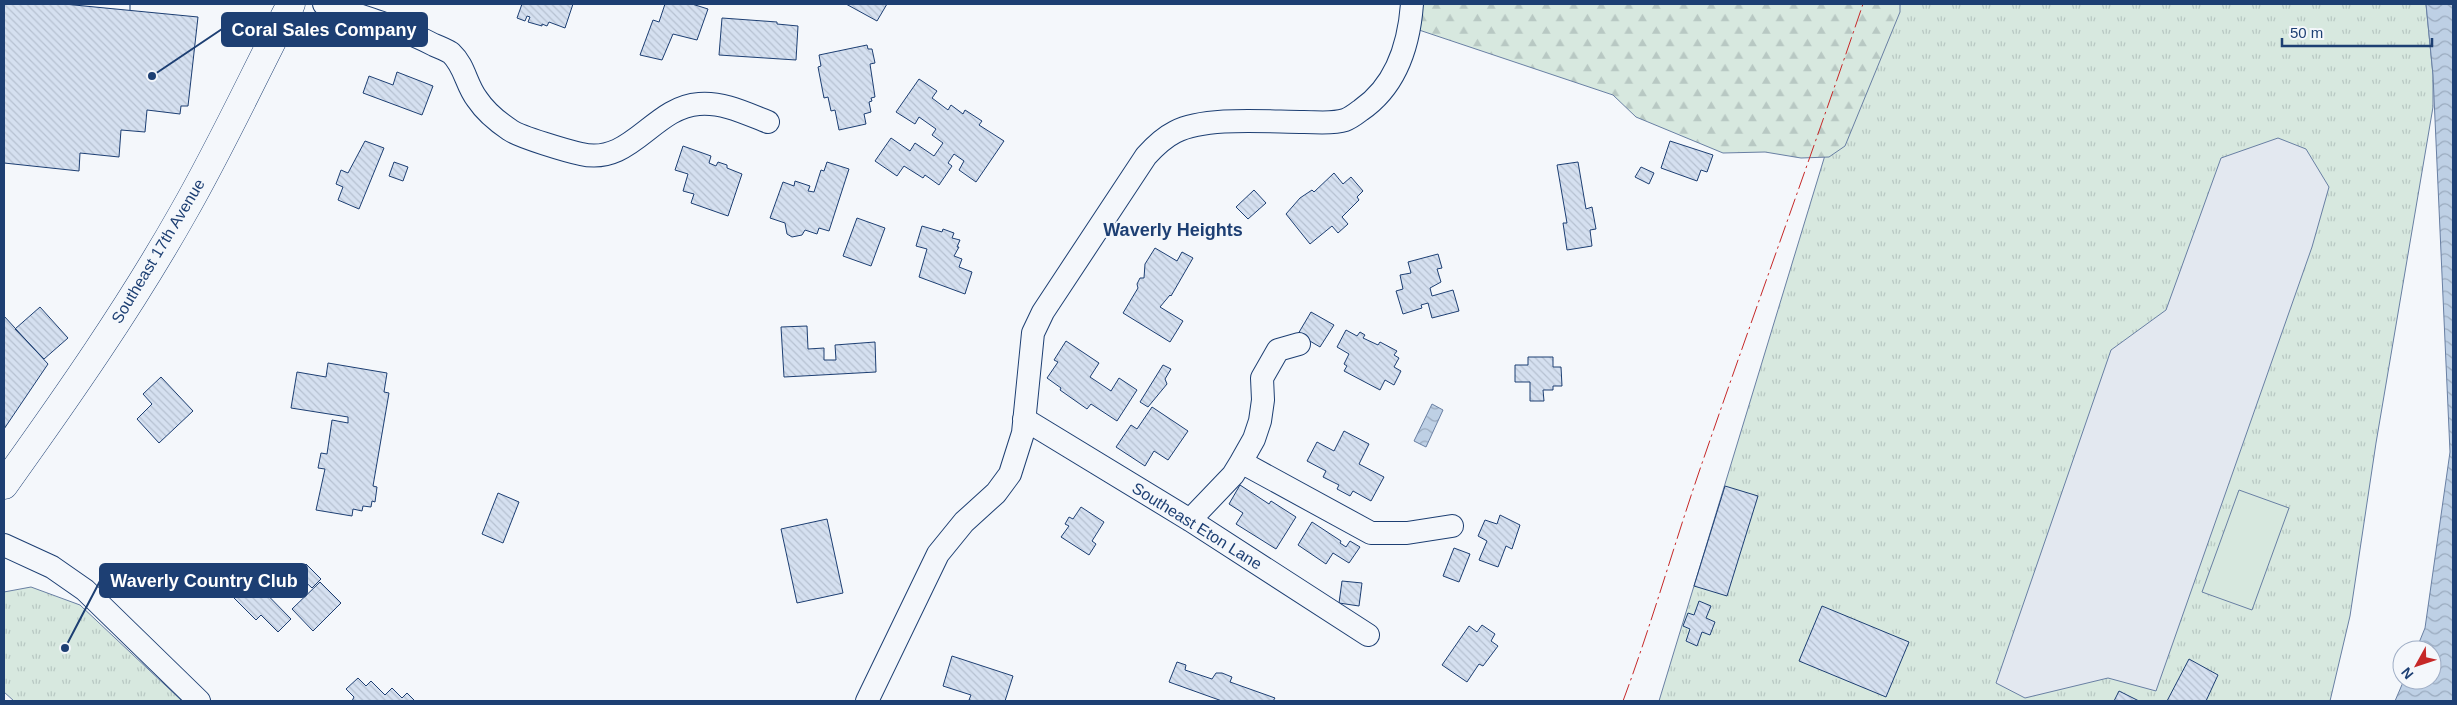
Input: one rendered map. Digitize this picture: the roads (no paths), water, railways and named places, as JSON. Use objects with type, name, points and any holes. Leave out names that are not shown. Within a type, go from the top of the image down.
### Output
[{"type":"main road","name":"Southeast 17th Avenue","points":[[4,485],[51,420],[163,248],[291,4]]},
{"type":"street","points":[[324,4],[414,34],[450,53],[465,72],[476,98],[511,131],[583,155],[602,155],[616,152],[630,144],[662,118],[679,108],[698,104],[727,106],[768,122]]},
{"type":"street","points":[[868,701],[938,554],[964,522],[996,493],[1010,474],[1023,433],[1033,333],[1043,312],[1146,156],[1160,141],[1177,131],[1217,123],[1329,123],[1346,120],[1371,103],[1394,73],[1410,30],[1412,4]]},
{"type":"street","points":[[1190,520],[1233,474],[1254,439],[1260,421],[1263,400],[1262,378],[1278,350],[1299,344]]},
{"type":"street","name":"Southeast Eton Lane","points":[[1024,419],[1190,520],[1368,635]]},
{"type":"street","points":[[1241,462],[1371,533],[1407,533],[1452,526]]},
{"type":"street","points":[[4,545],[52,567],[85,590],[199,701]]},
{"type":"water","points":[[2426,4],[2453,4],[2453,701],[2395,701],[2400,690],[2442,690],[2442,640],[2420,640],[2425,628],[2450,452],[2433,75]]},
{"type":"water","points":[[1432,404],[1443,410],[1426,447],[1414,441]]},
{"type":"place","name":"Coral Sales Company","points":[[152,76]]},
{"type":"place","name":"Waverly Country Club","points":[[65,648]]},
{"type":"district","name":"Waverly Heights","points":[[1173,230]]}]
